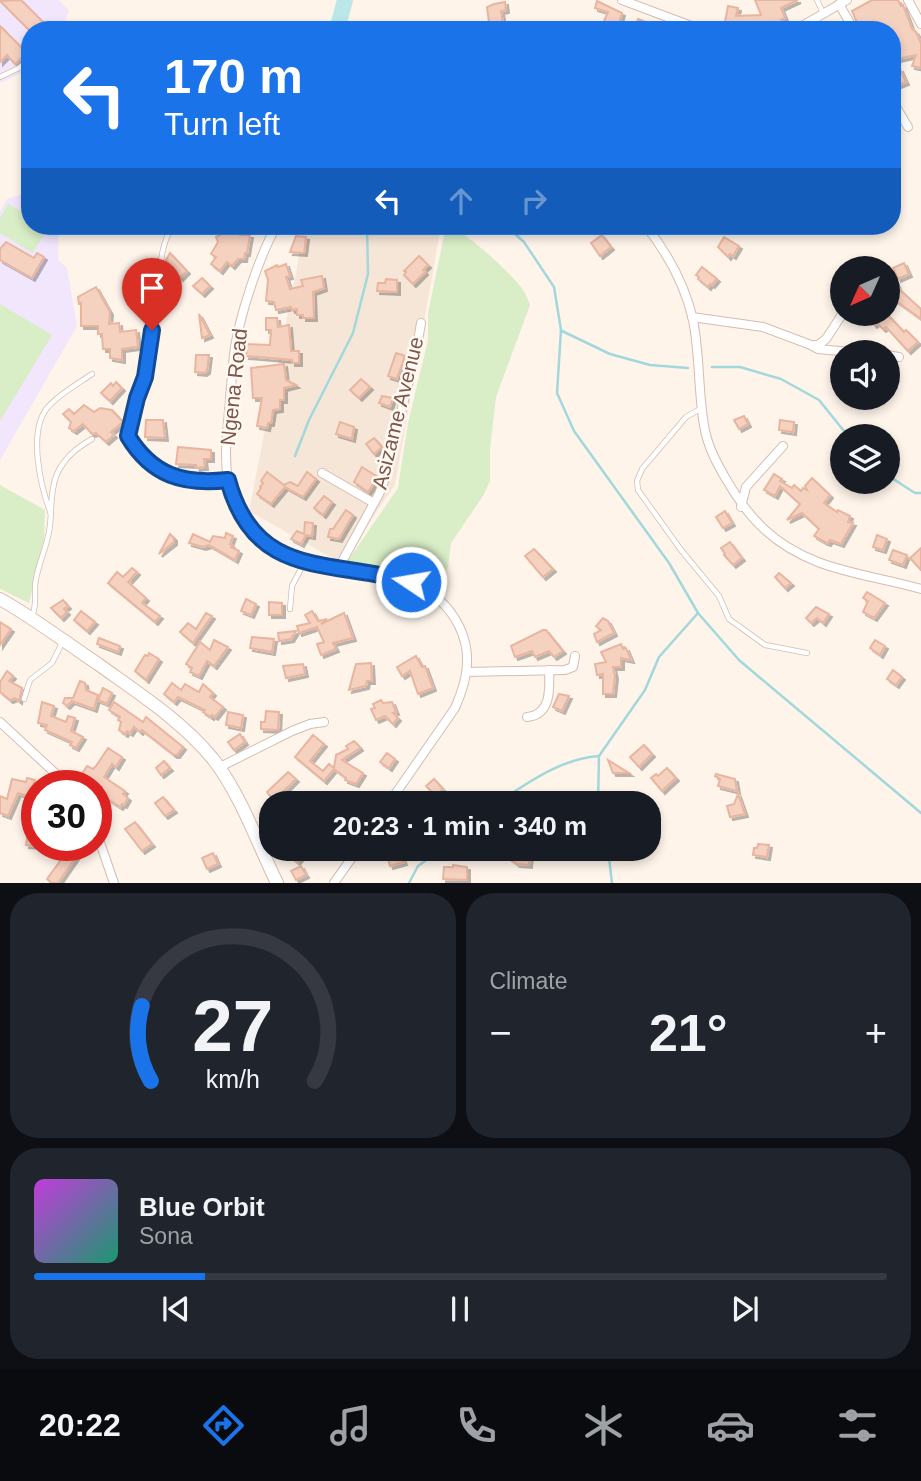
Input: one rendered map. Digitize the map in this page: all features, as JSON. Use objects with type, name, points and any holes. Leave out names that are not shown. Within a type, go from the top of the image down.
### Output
[{"type":"street","points":[[622,0],[678,21]]},
{"type":"street","points":[[908,0],[921,24]]},
{"type":"street","points":[[810,21],[843,2],[850,21]]},
{"type":"street","points":[[901,115],[908,127]]},
{"type":"street","name":"Ngena Road","points":[[272,235],[240,322],[235,348],[226,449],[232,496],[243,516],[270,547],[304,562],[398,578],[425,589],[444,604],[465,641],[467,672],[454,708],[397,791]]},
{"type":"street","points":[[652,235],[672,262],[692,317],[704,428],[715,460],[741,507],[781,543],[817,562],[921,589]]},
{"type":"street","points":[[692,317],[762,327],[818,345],[835,326]]},
{"type":"street","name":"Asizame Avenue","points":[[338,569],[374,503],[390,461],[421,323]]},
{"type":"street","points":[[810,344],[818,349],[830,350]]},
{"type":"street","points":[[128,436],[150,463],[172,477],[183,480],[228,480]]},
{"type":"street","points":[[741,507],[747,487],[783,446]]},
{"type":"street","name":"Asizame Avenue","points":[[322,473],[374,503]]},
{"type":"street","points":[[0,599],[31,617],[179,724],[218,768],[233,791],[276,883]]},
{"type":"street","points":[[467,672],[571,669],[576,662],[575,656]]},
{"type":"street","points":[[527,717],[538,715],[542,711],[549,690],[549,670]]},
{"type":"street","points":[[0,722],[52,770]]},
{"type":"street","points":[[218,768],[301,727],[324,722]]},
{"type":"street","points":[[106,861],[114,883]]},
{"type":"street","points":[[334,883],[350,861]]},
{"type":"lane","points":[[817,0],[824,13]]},
{"type":"lane","points":[[0,77],[21,66]]},
{"type":"lane","points":[[128,436],[145,377],[167,235]]},
{"type":"lane","points":[[52,517],[42,491],[40,475],[40,421],[52,403],[92,373]]},
{"type":"lane","points":[[702,408],[686,417],[642,469],[637,481],[638,490],[681,550],[719,596],[729,620],[765,645],[807,653]]},
{"type":"lane","points":[[31,617],[35,609],[36,580],[52,517],[52,489],[65,460],[92,439]]},
{"type":"lane","points":[[290,609],[292,586],[304,562]]},
{"type":"lane","points":[[24,699],[30,680],[52,663],[63,640]]},
{"type":"shaded area","points":[[0,0],[58,0],[69,10],[65,21],[21,21],[21,73],[0,83]]},
{"type":"shaded area","points":[[21,195],[21,235],[59,235],[58,260],[67,268],[77,326],[0,460],[0,211],[7,199]]},
{"type":"shaded area","points":[[303,235],[439,235],[395,485],[341,563],[249,511]]},
{"type":"green space","points":[[8,204],[21,211],[21,235],[43,235],[33,253],[0,233],[0,218]]},
{"type":"green space","points":[[444,235],[464,235],[475,243],[517,283],[530,305],[496,397],[490,449],[490,481],[451,543],[448,568],[431,582],[347,562],[398,488],[408,423],[428,340],[428,313]]},
{"type":"green space","points":[[0,304],[52,335],[0,421]]},
{"type":"green space","points":[[0,485],[45,510],[44,545],[29,603],[0,589]]},
{"type":"building","points":[[21,0],[42,21],[21,22],[0,1]]},
{"type":"building","points":[[755,0],[798,0],[781,8],[785,18],[782,21],[725,21],[728,6],[738,8],[736,16],[761,15]]},
{"type":"building","points":[[872,0],[898,0],[921,43],[921,68],[912,66],[916,55],[901,58],[901,21],[856,21],[852,11]]},
{"type":"building","points":[[597,1],[622,13],[620,21],[604,21],[608,12],[595,8]]},
{"type":"building","points":[[505,2],[506,10],[501,11],[503,21],[489,21],[487,7]]},
{"type":"building","points":[[0,26],[21,47],[21,58],[15,64],[7,55],[0,62]]},
{"type":"building","points":[[901,71],[906,82],[901,84]]},
{"type":"building","points":[[250,235],[244,259],[238,259],[232,266],[227,262],[220,271],[211,264],[216,257],[211,254],[218,242],[216,237]]},
{"type":"building","points":[[602,235],[611,247],[600,256],[591,243]]},
{"type":"building","points":[[296,236],[306,237],[304,253],[290,252]]},
{"type":"building","points":[[724,237],[739,246],[733,256],[730,254],[728,257],[718,247]]},
{"type":"building","points":[[6,242],[34,258],[37,253],[44,257],[32,278],[0,260],[0,249]]},
{"type":"building","points":[[170,253],[187,271],[180,278],[166,260]]},
{"type":"building","points":[[419,256],[428,265],[413,284],[404,275],[404,271]]},
{"type":"building","points":[[904,263],[909,274],[900,278],[900,265]]},
{"type":"building","points":[[286,264],[290,289],[303,286],[301,280],[322,276],[324,288],[313,292],[314,318],[303,318],[303,315],[297,315],[297,309],[292,310],[291,307],[276,310],[274,302],[266,301],[268,280],[265,271]]},
{"type":"building","points":[[702,267],[717,279],[708,287],[696,275]]},
{"type":"building","points":[[132,278],[140,287],[132,294],[124,286]]},
{"type":"building","points":[[202,278],[210,286],[202,294],[193,286]]},
{"type":"building","points":[[386,279],[397,280],[397,292],[377,291],[378,283],[385,283]]},
{"type":"building","points":[[96,287],[110,312],[109,324],[119,323],[120,332],[136,330],[138,347],[122,349],[122,360],[110,358],[110,349],[103,349],[102,334],[98,334],[98,326],[81,326],[81,303],[79,304],[78,297]]},
{"type":"building","points":[[900,290],[921,309],[921,319],[900,304]]},
{"type":"building","points":[[199,314],[210,335],[202,338]]},
{"type":"building","points":[[266,318],[277,318],[278,327],[289,325],[291,351],[299,351],[299,363],[246,356],[247,344],[270,345],[271,330],[266,330]]},
{"type":"building","points":[[880,326],[898,326],[918,342],[908,351],[886,327],[883,329]]},
{"type":"building","points":[[396,353],[405,356],[397,379],[388,376]]},
{"type":"building","points":[[196,355],[209,355],[207,371],[204,373],[195,372]]},
{"type":"building","points":[[284,364],[286,380],[296,385],[284,388],[284,400],[280,400],[280,409],[273,410],[271,423],[268,423],[267,428],[257,426],[262,398],[253,398],[251,368]]},
{"type":"building","points":[[361,379],[370,387],[359,398],[350,390]]},
{"type":"building","points":[[116,382],[122,388],[110,401],[101,393],[111,383],[113,386]]},
{"type":"building","points":[[382,396],[393,398],[390,407],[379,403]]},
{"type":"building","points":[[84,405],[94,412],[100,408],[112,410],[123,422],[111,432],[114,435],[106,442],[96,433],[92,434],[83,424],[74,431],[69,428],[71,422],[63,414],[69,409],[74,414]]},
{"type":"building","points":[[744,416],[748,424],[739,429],[734,420]]},
{"type":"building","points":[[146,420],[163,420],[165,438],[145,437]]},
{"type":"building","points":[[780,420],[794,422],[793,432],[779,430]]},
{"type":"building","points":[[340,422],[354,427],[352,439],[336,434]]},
{"type":"building","points":[[374,438],[382,447],[374,454],[366,444]]},
{"type":"building","points":[[178,447],[211,450],[211,459],[204,459],[205,467],[176,464]]},
{"type":"building","points":[[362,467],[378,477],[368,492],[354,482]]},
{"type":"building","points":[[267,472],[284,485],[290,482],[298,486],[307,472],[316,479],[303,497],[285,487],[271,504],[257,494]]},
{"type":"building","points":[[774,474],[782,479],[780,481],[792,488],[794,485],[801,491],[803,488],[807,490],[805,486],[812,478],[830,495],[824,503],[837,512],[838,510],[850,516],[848,522],[853,523],[841,544],[830,540],[828,543],[814,536],[819,529],[802,513],[787,520],[800,504],[780,486],[775,496],[764,490]]},
{"type":"building","points":[[324,496],[332,502],[323,515],[314,508]]},
{"type":"building","points":[[346,510],[353,515],[339,539],[328,537],[330,529],[333,529]]},
{"type":"building","points":[[725,511],[732,523],[723,528],[716,517]]},
{"type":"building","points":[[305,522],[313,523],[312,536],[306,535],[301,544],[291,539],[297,531],[304,534]]},
{"type":"building","points":[[226,533],[233,536],[231,547],[239,551],[235,560],[209,545],[203,547],[189,543],[193,534],[210,542],[213,536],[225,538]]},
{"type":"building","points":[[170,534],[174,542],[159,554]]},
{"type":"building","points":[[877,535],[887,539],[883,550],[873,547]]},
{"type":"building","points":[[730,542],[742,558],[733,565],[721,548]]},
{"type":"building","points":[[921,548],[921,570],[910,558]]},
{"type":"building","points":[[534,549],[553,569],[543,577],[525,556]]},
{"type":"building","points":[[893,550],[907,555],[903,565],[889,560]]},
{"type":"building","points":[[132,568],[137,572],[128,582],[146,598],[142,603],[160,616],[155,622],[108,583],[117,572],[123,577]]},
{"type":"building","points":[[779,573],[791,583],[785,588],[775,577]]},
{"type":"building","points":[[867,592],[885,603],[874,618],[863,612],[868,601],[863,598]]},
{"type":"building","points":[[246,599],[256,604],[251,615],[241,611]]},
{"type":"building","points":[[63,600],[68,606],[64,609],[67,612],[61,618],[51,608]]},
{"type":"building","points":[[269,602],[282,603],[282,615],[269,615]]},
{"type":"building","points":[[816,607],[829,614],[823,623],[817,618],[811,623],[806,618]]},
{"type":"building","points":[[81,611],[95,622],[87,631],[74,620]]},
{"type":"building","points":[[312,611],[318,621],[327,619],[321,624],[344,613],[353,638],[333,643],[336,649],[321,655],[317,644],[324,642],[317,627],[299,633],[297,626],[310,623],[305,615]]},
{"type":"building","points":[[206,613],[212,616],[193,643],[180,632],[188,623],[196,629]]},
{"type":"building","points":[[603,618],[608,621],[614,633],[597,642],[594,634],[601,630],[596,626]]},
{"type":"building","points":[[0,622],[11,629],[0,645]]},
{"type":"building","points":[[546,630],[563,651],[554,657],[549,651],[535,657],[532,651],[515,657],[511,646]]},
{"type":"building","points":[[296,631],[291,639],[279,641],[278,633]]},
{"type":"building","points":[[252,637],[274,639],[272,652],[250,648]]},
{"type":"building","points":[[99,638],[120,646],[118,652],[97,644]]},
{"type":"building","points":[[214,640],[228,647],[214,666],[207,661],[199,676],[190,672],[192,668],[186,664],[200,642],[210,650]]},
{"type":"building","points":[[875,640],[885,646],[880,655],[870,648]]},
{"type":"building","points":[[621,644],[623,649],[626,648],[631,660],[621,658],[621,667],[613,667],[613,694],[603,694],[603,674],[597,675],[595,664],[606,662],[601,652]]},
{"type":"building","points":[[149,653],[159,659],[146,680],[135,671]]},
{"type":"building","points":[[416,656],[422,667],[425,666],[433,688],[418,694],[410,671],[402,676],[397,667]]},
{"type":"building","points":[[371,663],[372,681],[367,681],[366,686],[349,690],[356,664]]},
{"type":"building","points":[[303,664],[305,674],[286,678],[283,666]]},
{"type":"building","points":[[893,670],[902,677],[896,685],[887,679]]},
{"type":"building","points":[[7,671],[13,676],[9,681],[22,688],[19,701],[15,698],[10,700],[0,692],[0,682]]},
{"type":"building","points":[[80,681],[85,683],[86,690],[98,695],[94,709],[72,701],[67,706],[63,703],[65,698],[73,698]]},
{"type":"building","points":[[172,683],[181,690],[185,684],[199,692],[203,684],[213,693],[210,697],[223,707],[215,717],[211,717],[203,712],[205,710],[178,697],[174,702],[164,694]]},
{"type":"building","points":[[103,688],[112,693],[107,704],[98,700]]},
{"type":"building","points":[[559,694],[569,696],[562,711],[553,707]]},
{"type":"building","points":[[381,700],[383,703],[392,702],[396,712],[393,713],[398,718],[393,724],[385,716],[376,720],[371,709],[375,708],[373,704]]},
{"type":"building","points":[[42,702],[54,706],[51,716],[66,722],[68,716],[75,718],[71,731],[83,737],[76,748],[70,745],[72,742],[45,730],[47,725],[38,723]]},
{"type":"building","points":[[114,702],[143,722],[146,717],[183,747],[174,755],[142,730],[140,732],[134,727],[130,733],[127,731],[125,734],[119,730],[120,717],[109,710]]},
{"type":"building","points":[[266,711],[279,712],[278,730],[261,729]]},
{"type":"building","points":[[228,712],[243,715],[241,728],[226,725]]},
{"type":"building","points":[[240,734],[245,742],[234,750],[228,742]]},
{"type":"building","points":[[313,735],[324,744],[310,761],[323,771],[329,764],[334,768],[336,755],[348,749],[346,746],[354,741],[359,746],[360,748],[342,760],[363,773],[356,784],[345,780],[346,778],[334,769],[324,781],[295,757]]},
{"type":"building","points":[[644,745],[652,754],[639,767],[630,757]]},
{"type":"building","points":[[108,748],[122,757],[116,767],[112,764],[108,770],[84,770],[87,766],[93,769]]},
{"type":"building","points":[[387,753],[395,759],[389,768],[380,762]]},
{"type":"building","points":[[608,760],[629,773],[613,773]]},
{"type":"building","points":[[164,761],[170,768],[161,775],[156,768]]},
{"type":"building","points":[[667,768],[676,778],[662,791],[651,778]]},
{"type":"building","points":[[288,772],[296,779],[284,791],[268,791]]},
{"type":"building","points":[[716,774],[735,779],[737,791],[718,786],[720,779]]},
{"type":"building","points":[[12,779],[21,781],[21,794],[18,793],[8,816],[0,813],[0,796],[7,799]]},
{"type":"building","points":[[434,779],[443,789],[431,791],[426,786]]},
{"type":"building","points":[[112,782],[125,791],[123,794],[128,798],[120,807],[112,802]]},
{"type":"building","points":[[738,794],[745,814],[730,817],[727,806],[734,804]]},
{"type":"building","points":[[163,797],[174,810],[165,816],[155,803]]},
{"type":"building","points":[[135,822],[152,844],[142,851],[125,829]]},
{"type":"building","points":[[758,844],[769,845],[767,857],[753,855]]},
{"type":"building","points":[[213,853],[218,864],[207,869],[202,858]]},
{"type":"building","points":[[60,861],[73,861],[58,883],[47,879]]},
{"type":"building","points":[[389,861],[404,862],[390,866]]},
{"type":"building","points":[[513,861],[529,861],[529,865]]},
{"type":"building","points":[[301,866],[306,875],[296,880],[291,871]]},
{"type":"building","points":[[444,867],[467,867],[467,880],[443,879]]},
{"type":"waterway","points":[[339,21],[345,0]]},
{"type":"waterway","points":[[295,456],[309,420],[353,333],[368,274],[367,235]]},
{"type":"waterway","points":[[516,235],[524,242],[554,287],[561,330],[557,393],[574,431],[669,563],[698,613],[739,660],[921,813]]},
{"type":"waterway","points":[[562,331],[610,354],[650,365],[688,368]]},
{"type":"waterway","points":[[712,367],[740,367],[781,379],[819,400],[838,424]]},
{"type":"waterway","points":[[900,483],[915,493],[921,493]]},
{"type":"waterway","points":[[598,791],[599,756],[645,690],[659,657],[698,613]]},
{"type":"waterway","points":[[516,791],[558,767],[599,756]]},
{"type":"waterway","points":[[409,883],[418,866],[425,861]]},
{"type":"waterway","points":[[609,861],[612,883]]},
{"type":"route","points":[[152,330],[145,377],[128,436],[150,463],[162,472],[183,480],[228,480],[232,496],[255,532],[270,547],[290,558],[314,565],[411,582]]}]
